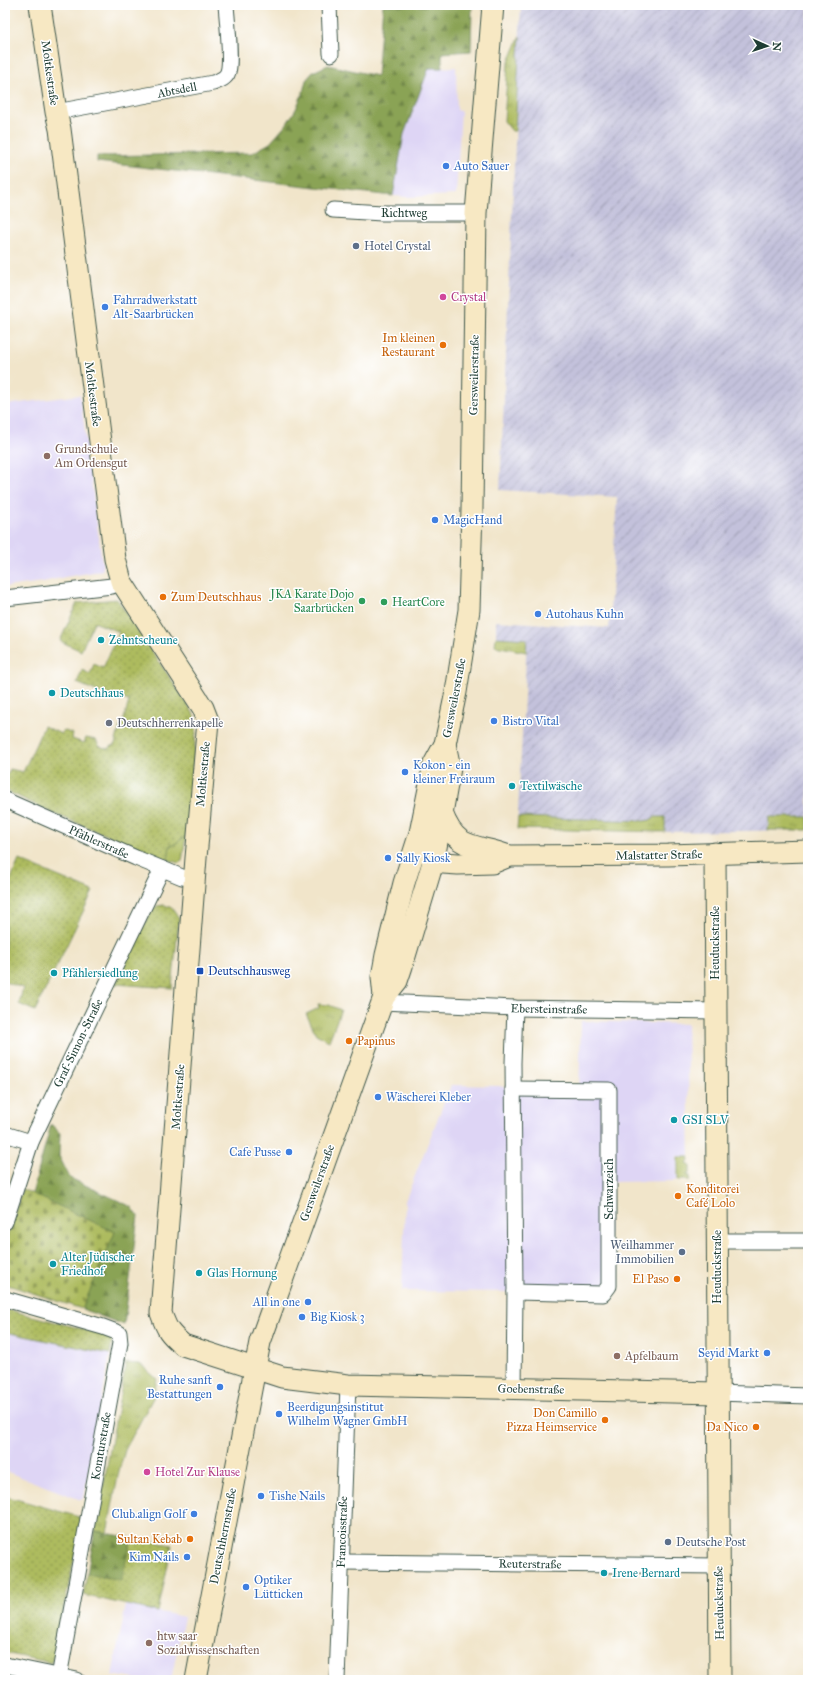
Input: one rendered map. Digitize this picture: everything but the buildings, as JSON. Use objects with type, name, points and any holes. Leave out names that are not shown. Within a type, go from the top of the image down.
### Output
[{"type":"street","name":"Moltkestraße","points":[[40,5],[56,112],[61,135],[114,554],[121,581],[203,708],[208,721],[194,878],[162,1313],[170,1334],[183,1345],[256,1369]]},
{"type":"street","name":"Abtsdell","points":[[56,112],[206,85],[223,79],[228,73],[229,64],[226,5]]},
{"type":"street","points":[[329,5],[331,54]]},
{"type":"street","name":"Gersweilerstraße","points":[[425,850],[434,764],[445,744],[466,637],[470,586],[476,213],[493,5]]},
{"type":"street","name":"Richtweg","points":[[333,210],[382,214],[476,213]]},
{"type":"street","points":[[5,598],[112,586],[121,581]]},
{"type":"street","name":"Gersweilerstraße","points":[[256,1369],[262,1335],[383,1000],[382,977],[386,955],[425,850],[442,813],[450,768],[445,744]]},
{"type":"street","name":"Pfählerstraße","points":[[5,800],[162,869],[182,876],[194,878]]},
{"type":"street","name":"Malstatter Straße","points":[[442,813],[453,836],[460,841],[468,846],[493,850],[509,856],[668,856],[715,853],[808,851]]},
{"type":"street","name":"Malstatter Straße","points":[[425,850],[443,863],[492,864],[509,856]]},
{"type":"street","name":"Heuduckstraße","points":[[715,853],[716,1241],[720,1680]]},
{"type":"street","name":"Graf-Simon-Straße","points":[[5,1222],[31,1142],[162,869]]},
{"type":"street","name":"Ebersteinstraße","points":[[383,1000],[515,1008],[716,1011]]},
{"type":"street","points":[[514,1388],[515,1292],[513,1089],[515,1008]]},
{"type":"street","name":"Schwarzeich","points":[[513,1089],[609,1090],[609,1286],[603,1294],[515,1292]]},
{"type":"street","points":[[5,1134],[31,1142]]},
{"type":"street","points":[[716,1241],[808,1241]]},
{"type":"street","name":"Komturstraße","points":[[5,1299],[103,1327],[119,1334],[120,1343],[59,1676]]},
{"type":"street","name":"Goebenstraße","points":[[256,1369],[290,1379],[348,1385],[808,1396]]},
{"type":"street","name":"Deutschherrnstraße","points":[[196,1680],[256,1369]]},
{"type":"street","name":"Francoisstraße","points":[[337,1680],[348,1385]]},
{"type":"street","name":"Reuterstraße","points":[[341,1562],[718,1566]]},
{"type":"street","points":[[5,1664],[77,1680]]},
{"type":"shaded area","points":[[521,5],[742,5],[807,8],[808,10],[808,830],[665,832],[517,829],[527,639],[496,637],[496,621],[609,628],[617,497],[500,490]]},
{"type":"shaded area","points":[[456,67],[457,110],[461,111],[456,195],[407,197],[393,196],[404,134],[429,68]]},
{"type":"shaded area","name":"Grundschule Am Ordensgut","points":[[80,395],[103,569],[100,571],[43,582],[5,587],[5,405]]},
{"type":"shaded area","points":[[581,1021],[687,1024],[690,1156],[677,1156],[677,1181],[609,1182],[609,1286],[515,1292],[402,1291],[405,1201],[451,1085],[499,1086],[513,1089],[579,1090]]},
{"type":"shaded area","points":[[5,1332],[110,1354],[84,1497],[81,1500],[5,1471]]},
{"type":"shaded area","name":"htw saar Sozialwissenschaften","points":[[126,1605],[184,1617],[171,1680],[142,1680],[112,1675]]},
{"type":"green space","points":[[383,5],[472,5],[471,51],[442,53],[442,68],[429,68],[404,134],[393,196],[97,162],[97,156],[252,153],[270,143],[286,125],[296,109],[306,80],[313,72],[328,65],[377,76]]},
{"type":"green space","points":[[520,36],[515,131],[512,131],[504,121],[508,64]]},
{"type":"green space","points":[[117,599],[192,711],[197,722],[186,836],[173,845],[170,845],[168,860],[52,813],[5,790],[5,775],[8,774],[10,769],[23,772],[44,726],[61,734],[63,730],[73,734],[72,739],[84,743],[86,738],[96,740],[99,746],[108,749],[115,744],[129,701],[103,694],[77,683],[82,670],[90,674],[94,664],[103,668],[119,632],[94,622],[81,651],[60,641],[77,603]]},
{"type":"green space","points":[[496,637],[527,639],[526,652],[495,646]]},
{"type":"green space","points":[[518,817],[644,821],[655,817],[665,817],[665,832],[517,829]]},
{"type":"green space","points":[[769,817],[808,817],[808,830],[768,830]]},
{"type":"green space","points":[[186,836],[182,861],[179,863],[168,860],[170,845],[173,845]]},
{"type":"green space","points":[[19,860],[93,891],[35,1011],[19,1004],[23,988],[5,982],[5,890]]},
{"type":"green space","points":[[164,905],[170,907],[179,919],[172,988],[115,984],[152,910],[157,906]]},
{"type":"green space","points":[[318,1004],[329,1005],[341,1010],[329,1041],[316,1034],[306,1014],[319,1008]]},
{"type":"green space","points":[[51,1124],[60,1133],[59,1156],[70,1178],[132,1207],[138,1216],[124,1325],[82,1309],[115,1232],[32,1194]]},
{"type":"green space","points":[[678,1157],[690,1157],[687,1165],[690,1165],[690,1172],[688,1172],[688,1176],[690,1176],[690,1180],[678,1180]]},
{"type":"green space","name":"Alter Jüdischer Friedhof","points":[[22,1189],[115,1232],[82,1309],[5,1284],[5,1244]]},
{"type":"green space","points":[[5,1309],[113,1337],[110,1354],[5,1332]]},
{"type":"green space","points":[[126,1363],[140,1364],[157,1379],[153,1398],[125,1450],[119,1471],[107,1533],[95,1531]]},
{"type":"green space","points":[[5,1496],[83,1518],[52,1663],[5,1653]]},
{"type":"green space","points":[[95,1531],[132,1538],[121,1581],[87,1574]]},
{"type":"green space","points":[[132,1538],[172,1545],[158,1612],[83,1595],[87,1574],[121,1580]]},
{"type":"place","name":"Auto Sauer","points":[[446,166]]},
{"type":"place","name":"Hotel Crystal","points":[[356,246]]},
{"type":"place","name":"Crystal","points":[[443,297]]},
{"type":"place","name":"Fahrradwerkstatt Alt-Saarbrücken","points":[[105,307]]},
{"type":"place","name":"Im kleinen Restaurant","points":[[443,345]]},
{"type":"place","name":"Grundschule Am Ordensgut","points":[[47,456]]},
{"type":"place","name":"MagicHand","points":[[435,520]]},
{"type":"place","name":"Zum Deutschhaus","points":[[163,597]]},
{"type":"place","name":"JKA Karate Dojo Saarbrücken","points":[[362,601]]},
{"type":"place","name":"HeartCore","points":[[384,602]]},
{"type":"place","name":"Autohaus Kuhn","points":[[538,614]]},
{"type":"place","name":"Zehntscheune","points":[[101,640]]},
{"type":"place","name":"Deutschhaus","points":[[52,693]]},
{"type":"place","name":"Bistro Vital","points":[[494,721]]},
{"type":"place","name":"Deutschherrenkapelle","points":[[109,723]]},
{"type":"place","name":"Kokon - ein kleiner Freiraum","points":[[405,772]]},
{"type":"place","name":"Textilwäsche","points":[[512,786]]},
{"type":"place","name":"Sally Kiosk","points":[[388,858]]},
{"type":"place","name":"Deutschhausweg","points":[[200,971]]},
{"type":"place","name":"Pfählersiedlung","points":[[54,973]]},
{"type":"place","name":"Papinus","points":[[349,1041]]},
{"type":"place","name":"Wäscherei Kleber","points":[[378,1097]]},
{"type":"place","name":"GSI SLV","points":[[674,1120]]},
{"type":"place","name":"Cafe Pusse","points":[[289,1152]]},
{"type":"place","name":"Konditorei Café Lolo","points":[[678,1196]]},
{"type":"place","name":"Weilhammer Immobilien","points":[[682,1252]]},
{"type":"place","name":"Alter Jüdischer Friedhof","points":[[53,1264]]},
{"type":"place","name":"Glas Hornung","points":[[199,1273]]},
{"type":"place","name":"El Paso","points":[[677,1279]]},
{"type":"place","name":"All in one","points":[[308,1302]]},
{"type":"place","name":"Big Kiosk 3","points":[[302,1317]]},
{"type":"place","name":"Seyid Markt","points":[[767,1353]]},
{"type":"place","name":"Apfelbaum","points":[[617,1356]]},
{"type":"place","name":"Ruhe sanft Bestattungen","points":[[220,1387]]},
{"type":"place","name":"Beerdigungsinstitut Wilhelm Wagner GmbH","points":[[279,1414]]},
{"type":"place","name":"Don Camillo Pizza Heimservice","points":[[605,1420]]},
{"type":"place","name":"Da Nico","points":[[756,1427]]},
{"type":"place","name":"Hotel Zur Klause","points":[[147,1472]]},
{"type":"place","name":"Tishe Nails","points":[[261,1496]]},
{"type":"place","name":"Club.align Golf","points":[[194,1514]]},
{"type":"place","name":"Sultan Kebab","points":[[190,1539]]},
{"type":"place","name":"Deutsche Post","points":[[668,1542]]},
{"type":"place","name":"Kim Nails","points":[[187,1557]]},
{"type":"place","name":"Irene Bernard","points":[[604,1573]]},
{"type":"place","name":"Optiker Lütticken","points":[[246,1587]]},
{"type":"place","name":"htw saar Sozialwissenschaften","points":[[149,1643]]}]
